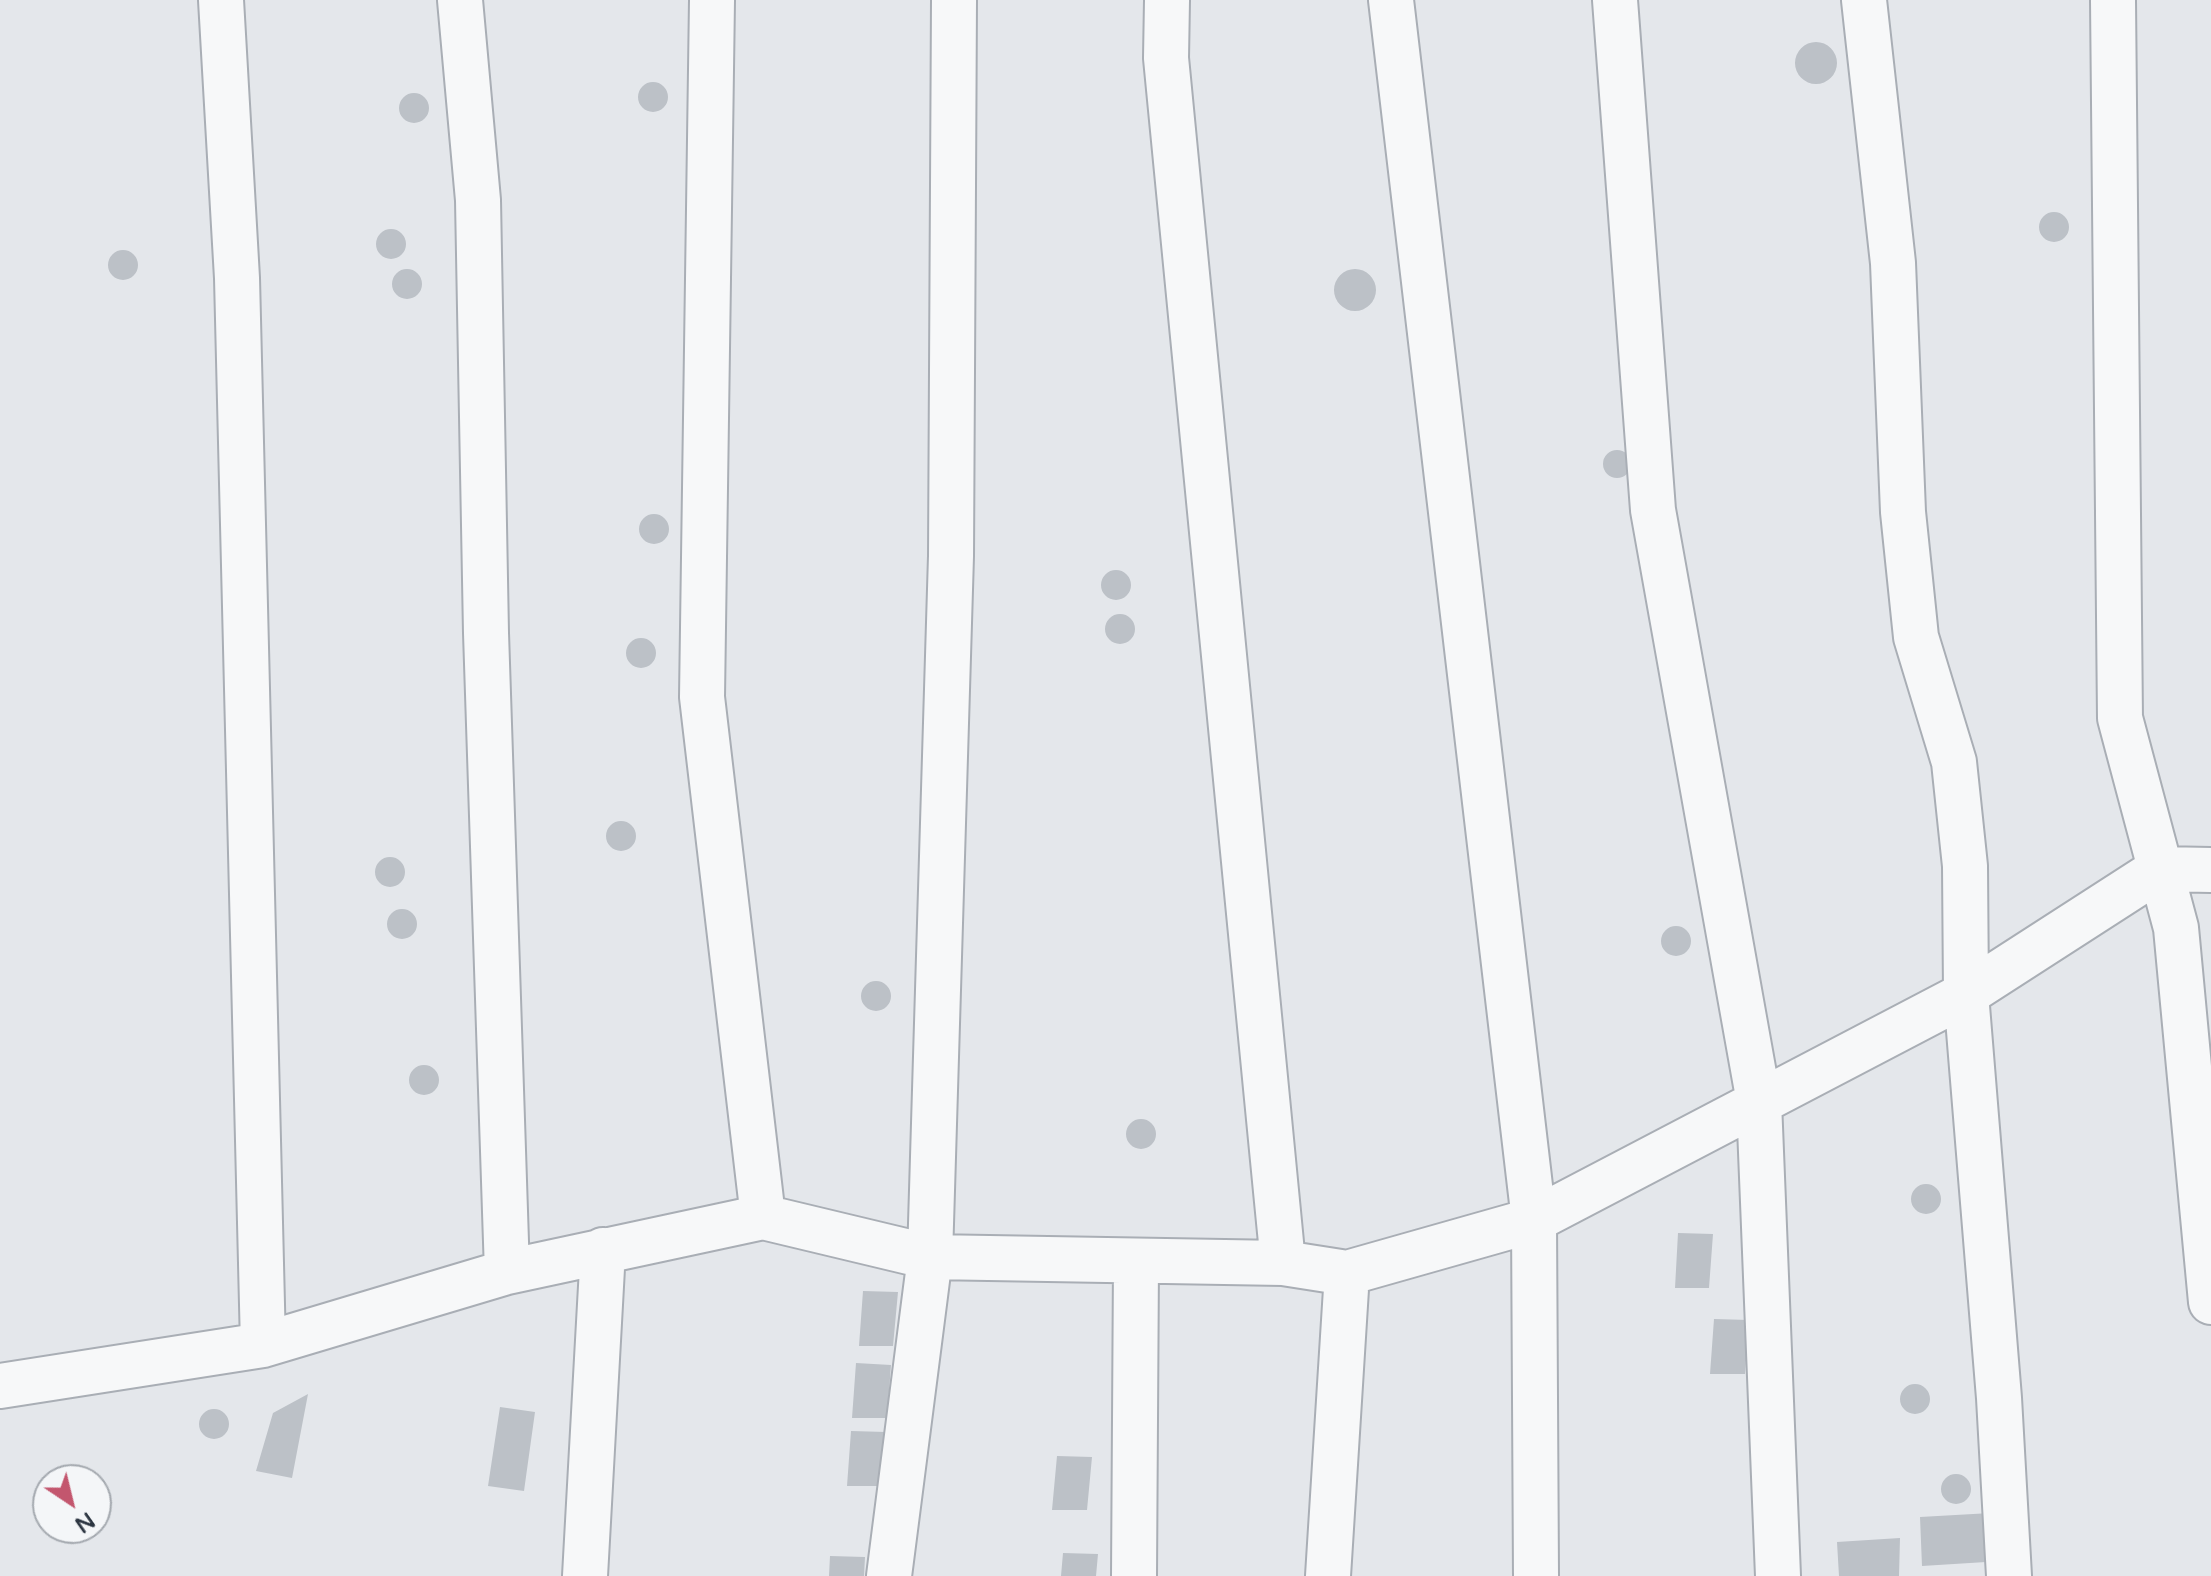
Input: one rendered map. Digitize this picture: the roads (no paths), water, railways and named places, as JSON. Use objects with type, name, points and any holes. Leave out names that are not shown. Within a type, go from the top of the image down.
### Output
[{"type":"street","points":[[221,0],[237,278],[263,1345]]},
{"type":"street","points":[[460,0],[478,200],[487,649],[507,1272]]},
{"type":"street","points":[[712,0],[702,697],[763,1217]]},
{"type":"street","points":[[889,1576],[930,1257],[951,556],[954,0]]},
{"type":"street","points":[[1167,0],[1166,58],[1283,1263]]},
{"type":"street","points":[[1391,0],[1534,1220],[1536,1576]]},
{"type":"street","points":[[1615,0],[1653,510],[1759,1102],[1778,1576]]},
{"type":"street","points":[[1864,0],[1893,263],[1903,512],[1916,637],[1954,762],[1965,866],[1966,994],[1999,1398],[2009,1576]]},
{"type":"street","points":[[2113,0],[2120,718],[2176,928],[2211,1302]]},
{"type":"street","points":[[0,1386],[263,1345],[507,1272],[763,1217],[930,1257],[1136,1263],[1283,1263],[1347,1273],[1534,1220],[1966,994],[2160,869],[2211,870]]},
{"type":"street","points":[[585,1576],[603,1250]]},
{"type":"street","points":[[1134,1576],[1136,1263]]},
{"type":"street","points":[[1328,1576],[1347,1273]]}]
